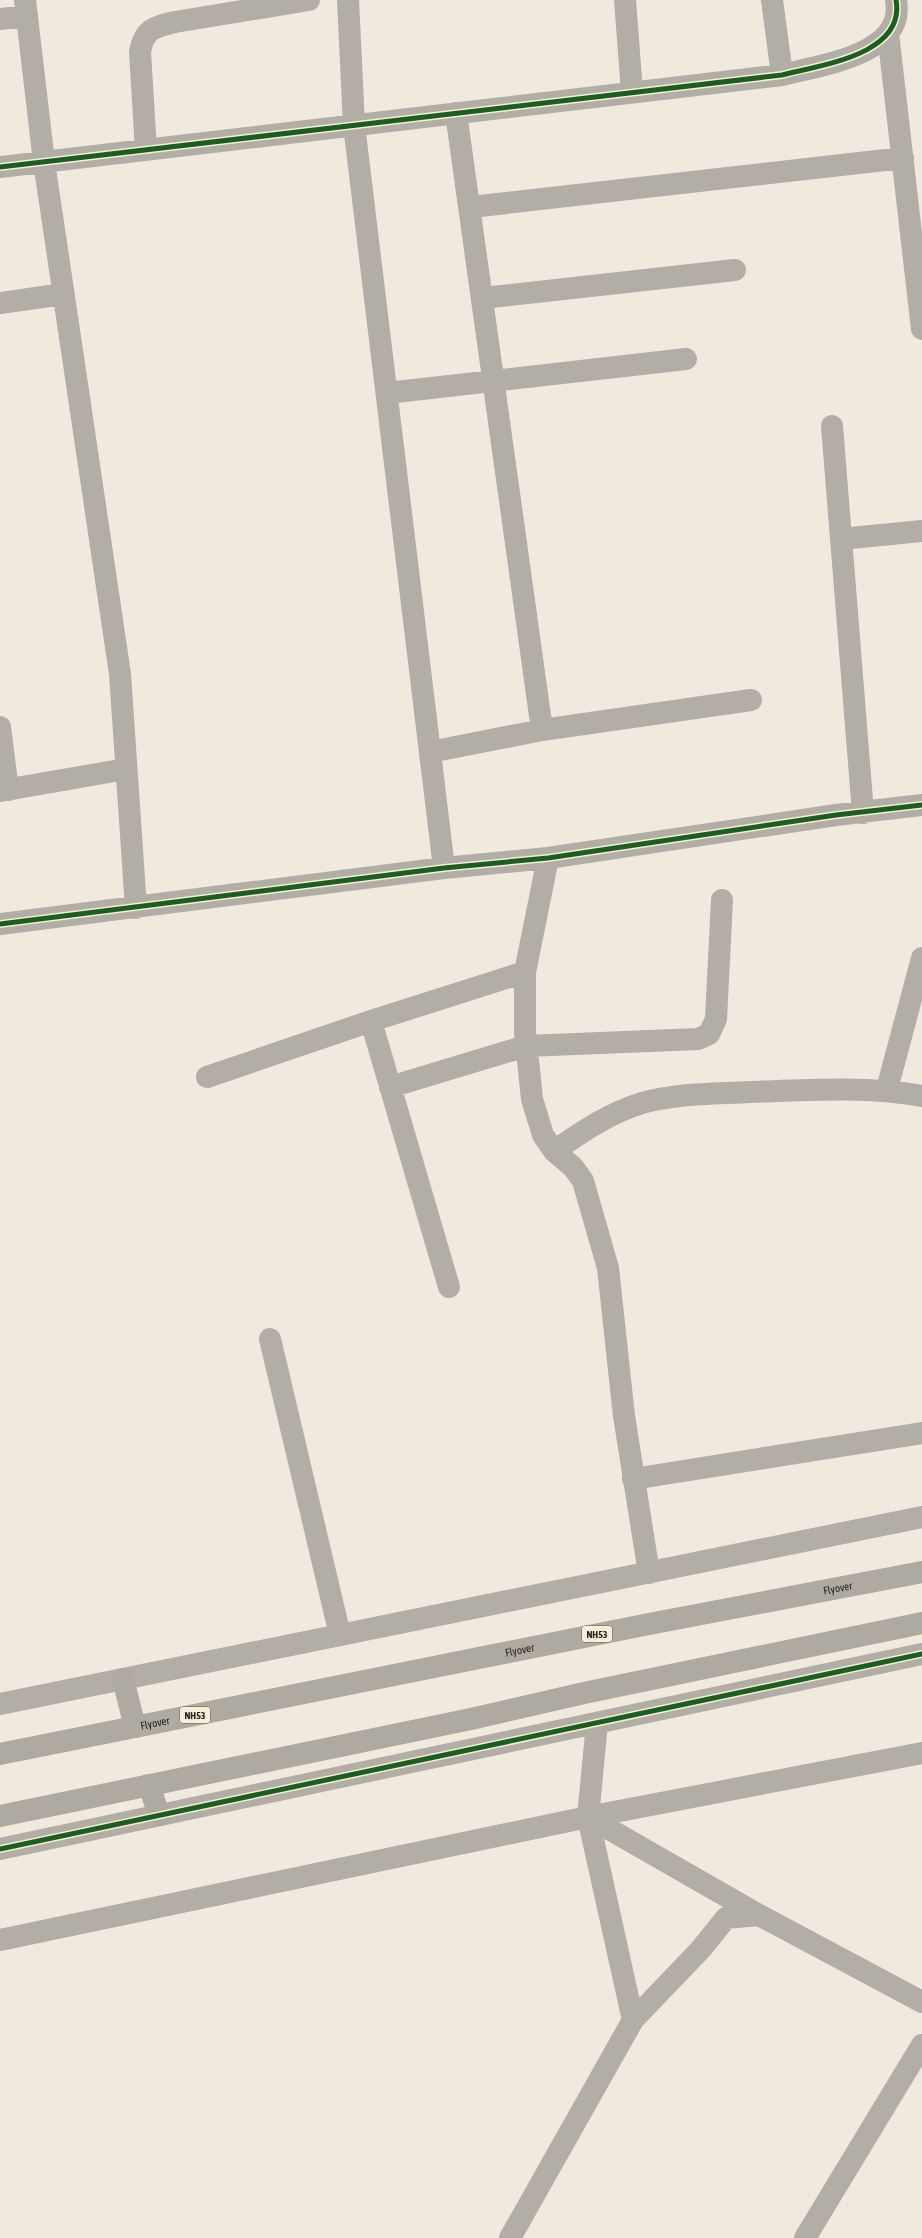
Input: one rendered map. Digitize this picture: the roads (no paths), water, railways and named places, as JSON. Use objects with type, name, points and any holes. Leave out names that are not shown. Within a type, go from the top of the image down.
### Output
[{"type":"highway","name":"Flyover","points":[[127,1729],[649,1624],[922,1572]]},
{"type":"highway","points":[[0,1816],[464,1721],[584,1693],[922,1623]]},
{"type":"highway","points":[[123,1679],[127,1729]]},
{"type":"highway","name":"NH53","points":[[0,1754],[127,1729]]},
{"type":"highway","points":[[149,1785],[159,1816]]},
{"type":"street","points":[[146,150],[140,52],[142,41],[148,32],[156,26],[243,5],[309,0]]},
{"type":"street","points":[[348,0],[354,125],[444,868]]},
{"type":"street","points":[[625,0],[632,92]]},
{"type":"street","points":[[772,0],[782,75]]},
{"type":"street","points":[[0,167],[782,75],[854,56],[876,45],[888,33],[898,11],[896,0]]},
{"type":"street","points":[[0,19],[26,8],[44,162],[120,674],[136,908]]},
{"type":"street","points":[[888,33],[908,201],[911,239],[921,306],[922,329]]},
{"type":"street","points":[[456,113],[471,207],[542,730]]},
{"type":"street","points":[[471,207],[903,158]]},
{"type":"street","points":[[483,298],[735,270]]},
{"type":"street","points":[[0,303],[63,294]]},
{"type":"street","points":[[387,394],[686,359]]},
{"type":"street","points":[[832,426],[863,813]]},
{"type":"street","points":[[841,539],[922,531]]},
{"type":"street","points":[[430,752],[542,730],[751,700]]},
{"type":"street","points":[[0,727],[4,791],[126,769]]},
{"type":"street","points":[[0,924],[444,868],[548,858],[836,815],[922,805]]},
{"type":"street","points":[[548,858],[524,972],[526,1046],[532,1099],[543,1135],[554,1151],[573,1167],[583,1181],[608,1268],[624,1416],[648,1574]]},
{"type":"street","points":[[390,1087],[526,1046],[698,1039],[709,1034],[716,1019],[722,900]]},
{"type":"street","points":[[887,1090],[922,958]]},
{"type":"street","points":[[207,1077],[371,1021],[524,972]]},
{"type":"street","points":[[371,1021],[449,1287]]},
{"type":"street","points":[[554,1151],[601,1120],[642,1103],[683,1095],[822,1089],[887,1090],[922,1096]]},
{"type":"street","points":[[270,1339],[340,1635]]},
{"type":"street","points":[[633,1479],[922,1433]]},
{"type":"street","points":[[0,1704],[648,1574],[922,1517]]},
{"type":"street","points":[[0,1849],[922,1654]]},
{"type":"street","points":[[597,1723],[588,1817],[633,2020]]},
{"type":"street","points":[[0,1940],[588,1817],[922,1753]]},
{"type":"street","points":[[588,1817],[758,1915],[922,2002]]},
{"type":"street","points":[[510,2238],[633,2020],[700,1949],[726,1918],[758,1915]]},
{"type":"street","points":[[805,2238],[922,2045]]}]
